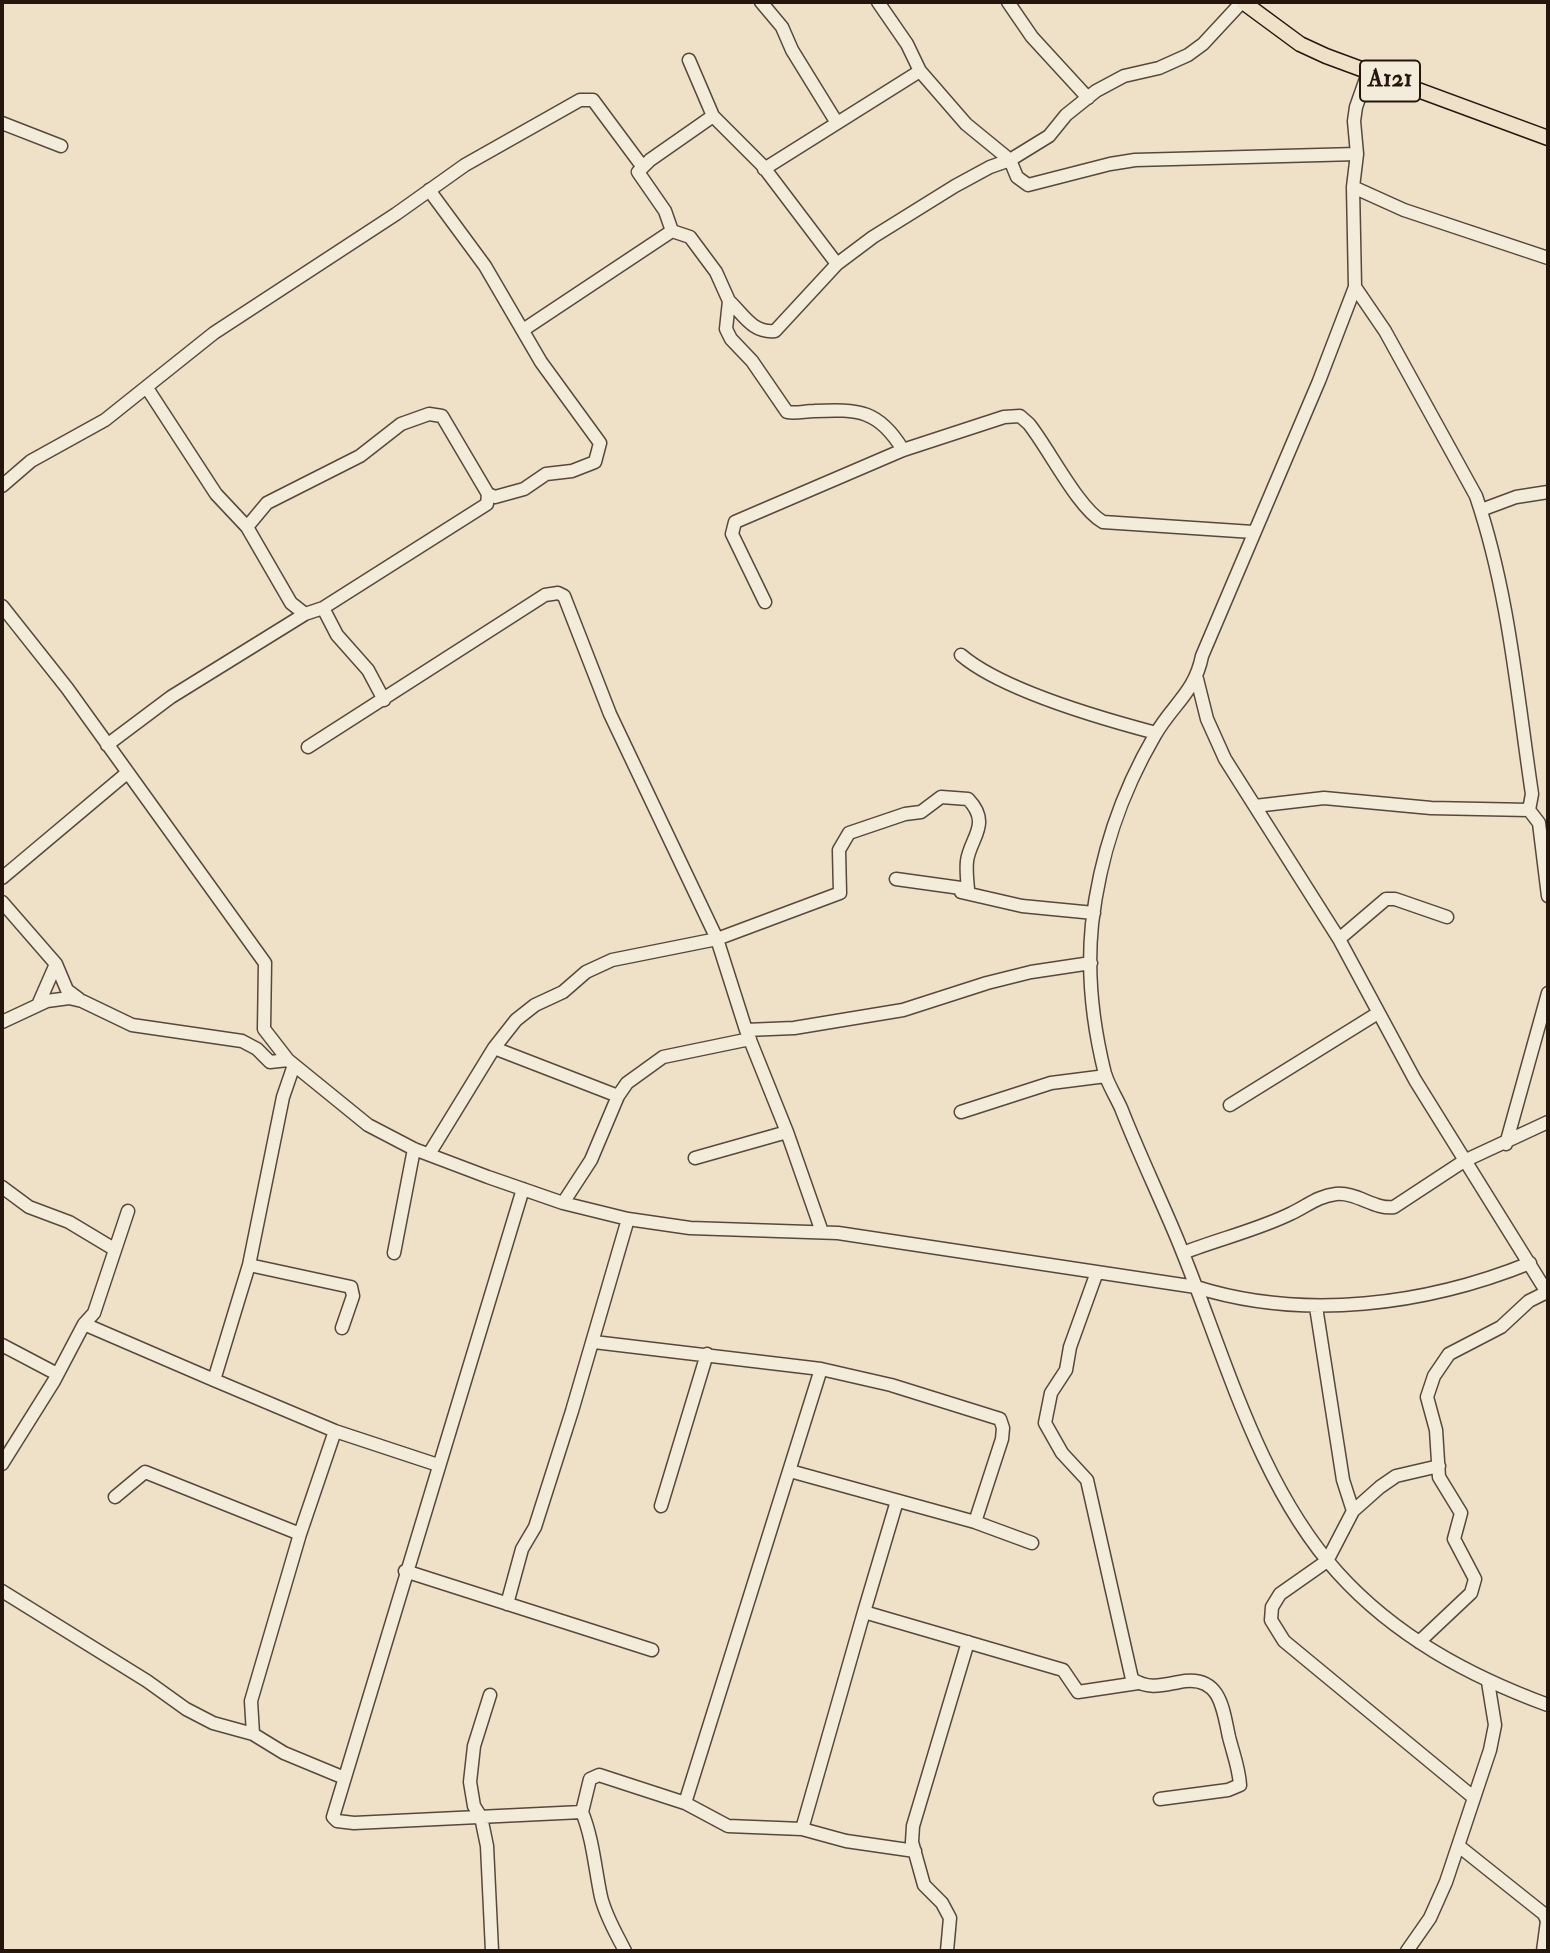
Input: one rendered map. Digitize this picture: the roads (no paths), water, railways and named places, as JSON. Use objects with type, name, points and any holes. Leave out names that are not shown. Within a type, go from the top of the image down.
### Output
[{"type":"main road","name":"A121","points":[[1242,2],[1300,44],[1368,73],[1548,138]]},
{"type":"street","points":[[761,2],[782,27],[792,50],[837,123]]},
{"type":"street","points":[[878,2],[907,44],[920,71],[966,124],[1010,160],[1017,177],[1032,186],[1082,170],[1135,160],[1357,155]]},
{"type":"street","points":[[1008,2],[1032,37],[1088,98]]},
{"type":"street","points":[[672,231],[690,237],[716,272],[729,301],[752,327],[775,331],[836,264],[944,192],[989,167],[1010,160],[1049,136],[1066,115],[1124,76],[1159,68],[1188,55],[1203,44],[1242,2]]},
{"type":"street","points":[[689,60],[713,116],[764,169],[836,264]]},
{"type":"street","points":[[764,169],[920,71]]},
{"type":"street","points":[[1368,73],[1356,107],[1357,155],[1353,187],[1355,287],[1319,381],[1202,656],[1197,678],[1156,733],[1118,807],[1104,852],[1094,913],[1091,963],[1094,1013],[1106,1076],[1183,1253],[1273,1478],[1292,1512],[1327,1561],[1381,1615],[1419,1642],[1488,1682],[1548,1705]]},
{"type":"street","points":[[2,486],[31,461],[81,435],[147,388],[214,332],[465,165],[586,98],[593,100],[642,166]]},
{"type":"street","points":[[672,231],[665,211],[638,172],[642,166],[713,116]]},
{"type":"street","points":[[2,123],[61,146]]},
{"type":"street","points":[[1353,187],[1405,210],[1548,258]]},
{"type":"street","points":[[429,190],[485,265],[541,362],[600,443],[600,452],[594,462],[583,467],[546,474],[524,489],[495,497],[488,494]]},
{"type":"street","points":[[523,330],[672,231]]},
{"type":"street","points":[[1355,287],[1385,331],[1480,510],[1507,617],[1532,794],[1529,810]]},
{"type":"street","points":[[729,301],[726,329],[731,339],[752,361],[787,412],[833,410],[870,415],[885,423],[903,450]]},
{"type":"street","points":[[147,388],[216,494],[247,527],[291,603],[305,614]]},
{"type":"street","points":[[107,745],[171,697],[305,614],[323,608],[478,512],[487,504],[488,494],[442,416],[429,414],[401,424],[360,456],[267,503],[247,527]]},
{"type":"street","points":[[765,602],[733,534],[735,522],[903,450],[1004,417],[1020,416],[1034,430],[1095,516],[1103,522],[1253,532]]},
{"type":"street","points":[[1480,510],[1516,497],[1548,492]]},
{"type":"street","points":[[308,747],[545,595],[558,593],[564,596],[610,713],[717,939],[748,1035],[788,1132],[822,1232]]},
{"type":"street","points":[[2,606],[26,634],[265,963],[264,1029],[291,1062],[368,1125],[414,1149],[563,1203],[628,1219],[690,1228],[822,1232],[1196,1287],[1237,1298],[1316,1307],[1447,1292],[1486,1281],[1530,1263]]},
{"type":"street","points":[[323,608],[337,635],[368,670],[384,700]]},
{"type":"street","points":[[961,655],[985,672],[1092,716],[1156,733]]},
{"type":"street","points":[[1197,678],[1208,719],[1225,759],[1339,939],[1378,1013],[1464,1161],[1548,1293],[1529,1301],[1509,1322],[1459,1347],[1440,1364],[1427,1397],[1436,1430],[1439,1477],[1461,1513],[1454,1539],[1473,1574],[1475,1585],[1458,1607],[1419,1642]]},
{"type":"street","points":[[2,878],[127,773]]},
{"type":"street","points":[[429,1154],[494,1048],[525,1011],[563,992],[599,964],[717,939],[840,892],[838,856],[846,835],[900,815],[920,812],[941,797],[968,799],[976,811],[978,838],[967,862],[968,889]]},
{"type":"street","points":[[1255,806],[1324,798],[1431,808],[1529,810],[1544,821],[1548,895]]},
{"type":"street","points":[[895,879],[968,889]]},
{"type":"street","points":[[968,889],[961,892],[1022,906],[1094,913]]},
{"type":"street","points":[[1339,939],[1385,899],[1395,899],[1447,917]]},
{"type":"street","points":[[2,902],[56,964],[67,990],[82,1001],[132,1025],[233,1038],[249,1044],[270,1062],[291,1062]]},
{"type":"street","points":[[563,1203],[591,1160],[618,1096],[627,1083],[663,1057],[748,1035],[903,1010],[987,982],[1091,963]]},
{"type":"street","points":[[38,1005],[56,964]]},
{"type":"street","points":[[1506,1144],[1548,993]]},
{"type":"street","points":[[2,1022],[57,998],[82,1001]]},
{"type":"street","points":[[1230,1105],[1378,1013]]},
{"type":"street","points":[[494,1048],[618,1096]]},
{"type":"street","points":[[214,1380],[250,1265],[291,1062]]},
{"type":"street","points":[[961,1112],[1051,1083],[1106,1076]]},
{"type":"street","points":[[1183,1253],[1292,1213],[1317,1198],[1354,1196],[1382,1206],[1395,1207],[1464,1161],[1506,1144],[1548,1122]]},
{"type":"street","points":[[695,1158],[788,1132]]},
{"type":"street","points":[[394,1253],[414,1149]]},
{"type":"street","points":[[2,1187],[29,1207],[69,1223],[114,1249]]},
{"type":"street","points":[[523,1189],[342,1777],[333,1817],[337,1821],[354,1823],[582,1812]]},
{"type":"street","points":[[2,1464],[57,1374],[83,1324],[94,1313],[128,1211]]},
{"type":"street","points":[[507,1604],[518,1560],[535,1527],[594,1342],[628,1219]]},
{"type":"street","points":[[250,1265],[351,1287],[353,1296],[342,1328]]},
{"type":"street","points":[[1097,1272],[1070,1348],[1066,1370],[1051,1393],[1045,1423],[1062,1453],[1087,1480],[1125,1655],[1132,1679],[1138,1683]]},
{"type":"street","points":[[1316,1307],[1341,1468],[1353,1511]]},
{"type":"street","points":[[83,1324],[335,1431],[438,1465]]},
{"type":"street","points":[[594,1342],[821,1369],[891,1385],[1000,1419],[1002,1439],[975,1522]]},
{"type":"street","points":[[2,1345],[57,1374]]},
{"type":"street","points":[[662,1506],[707,1354]]},
{"type":"street","points":[[685,1803],[821,1369]]},
{"type":"street","points":[[253,1734],[251,1701],[300,1534],[335,1431]]},
{"type":"street","points":[[1438,1466],[1396,1476],[1353,1511],[1327,1561],[1280,1594],[1272,1607],[1272,1620],[1284,1641],[1473,1797]]},
{"type":"street","points":[[790,1471],[975,1522],[1032,1543]]},
{"type":"street","points":[[115,1497],[145,1472],[300,1534]]},
{"type":"street","points":[[802,1829],[897,1501]]},
{"type":"street","points":[[405,1571],[652,1650]]},
{"type":"street","points":[[2,1591],[126,1668],[186,1710],[213,1723],[253,1734],[284,1753],[342,1777]]},
{"type":"street","points":[[864,1612],[1063,1670],[1078,1692],[1138,1683],[1156,1687],[1200,1681],[1209,1685],[1216,1690],[1227,1718],[1240,1785],[1160,1800]]},
{"type":"street","points":[[947,1951],[950,1918],[942,1903],[924,1885],[915,1851],[913,1826],[968,1642]]},
{"type":"street","points":[[1407,1951],[1430,1918],[1460,1847],[1495,1731],[1488,1682]]},
{"type":"street","points":[[490,1695],[471,1766],[471,1794],[488,1846],[492,1951]]},
{"type":"street","points":[[625,1951],[610,1923],[602,1899],[589,1831],[582,1812],[590,1779],[597,1775],[685,1803],[728,1825],[802,1829],[846,1842],[915,1851]]},
{"type":"street","points":[[1460,1847],[1544,1914],[1547,1921],[1543,1951]]}]
